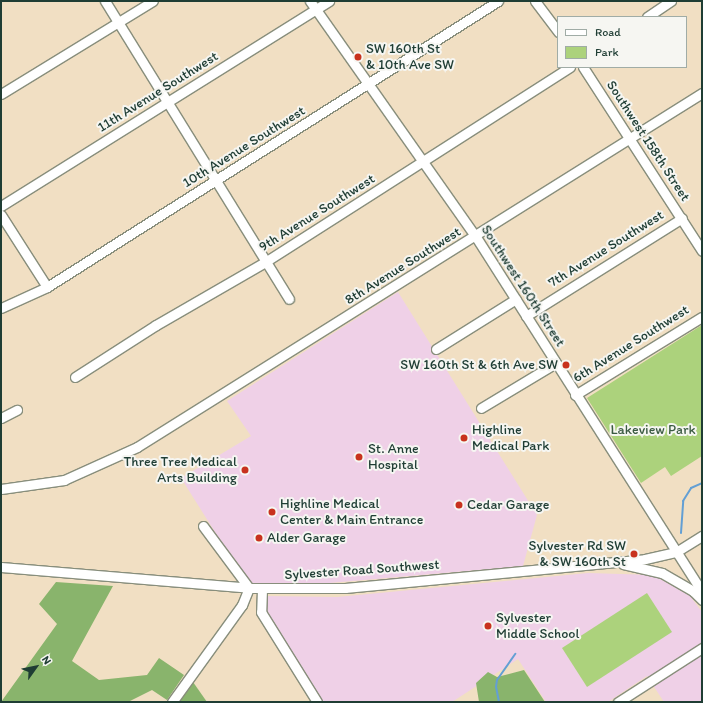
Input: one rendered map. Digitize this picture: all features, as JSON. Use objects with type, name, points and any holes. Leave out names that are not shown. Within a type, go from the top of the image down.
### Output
[{"type":"street","points":[[105,1],[289,299]]},
{"type":"street","points":[[1,94],[153,1]]},
{"type":"street","name":"Southwest 160th Street","points":[[310,1],[476,237],[702,592]]},
{"type":"street","name":"11th Avenue Southwest","points":[[1,206],[329,1]]},
{"type":"street","name":"10th Avenue Southwest","points":[[1,308],[47,287],[369,85],[498,1]]},
{"type":"street","points":[[535,1],[557,31]]},
{"type":"street","points":[[649,16],[672,1]]},
{"type":"street","name":"9th Avenue Southwest","points":[[75,377],[156,325],[265,262],[423,163],[568,68]]},
{"type":"street","name":"Southwest 158th Street","points":[[584,68],[631,138],[702,251]]},
{"type":"street","name":"8th Avenue Southwest","points":[[1,489],[64,480],[137,447],[476,237],[702,92]]},
{"type":"street","points":[[1,215],[47,287]]},
{"type":"street","name":"7th Avenue Southwest","points":[[526,316],[682,218]]},
{"type":"street","points":[[436,349],[516,299]]},
{"type":"street","name":"6th Avenue Southwest","points":[[576,395],[702,317]]},
{"type":"street","name":"6th Avenue Southwest","points":[[480,408],[556,363]]},
{"type":"street","points":[[1,418],[17,410]]},
{"type":"street","points":[[172,702],[242,605],[248,588],[203,526]]},
{"type":"street","points":[[676,552],[702,536]]},
{"type":"street","name":"Sylvester Road Southwest","points":[[1,567],[262,589],[345,588],[612,563],[676,552]]},
{"type":"street","points":[[612,563],[662,573],[693,591],[702,600]]},
{"type":"street","points":[[262,589],[261,612],[316,702]]},
{"type":"street","points":[[618,702],[702,648]]},
{"type":"shaded area","name":"St. Anne Hospital","points":[[398,292],[537,515],[523,566],[330,583],[247,583],[181,478],[251,436],[227,401]]},
{"type":"shaded area","name":"Sylvester Middle School","points":[[588,573],[653,575],[690,596],[702,612],[702,702],[664,702],[647,676],[608,702],[546,702],[518,659],[452,702],[321,702],[266,612],[265,596],[337,597]]},
{"type":"green space","name":"Lakeview Park","points":[[702,325],[702,456],[671,476],[665,467],[641,483],[587,398]]},
{"type":"green space","points":[[56,582],[113,586],[72,661],[99,680],[147,675],[159,658],[184,675],[167,700],[152,690],[128,702],[1,702],[57,624],[39,604]]},
{"type":"green space","points":[[647,593],[672,632],[587,687],[562,648]]},
{"type":"green space","points":[[524,670],[545,702],[479,702],[476,683],[488,672],[497,677]]},
{"type":"green space","points":[[193,682],[207,702],[179,702]]},
{"type":"waterway","points":[[681,533],[683,501],[691,488],[702,483]]},
{"type":"waterway","points":[[499,702],[496,687],[497,680],[515,654]]},
{"type":"place","name":"SW 160th St & 10th Ave SW","points":[[358,57]]},
{"type":"place","name":"SW 160th St & 6th Ave SW","points":[[566,365]]},
{"type":"place","name":"Highline Medical Park","points":[[464,438]]},
{"type":"place","name":"St. Anne Hospital","points":[[359,457]]},
{"type":"place","name":"Three Tree Medical Arts Building","points":[[245,470]]},
{"type":"place","name":"Cedar Garage","points":[[459,505]]},
{"type":"place","name":"Highline Medical Center & Main Entrance","points":[[272,512]]},
{"type":"place","name":"Alder Garage","points":[[259,538]]},
{"type":"place","name":"Sylvester Rd SW & SW 160th St","points":[[634,554]]},
{"type":"place","name":"Sylvester Middle School","points":[[488,626]]}]
